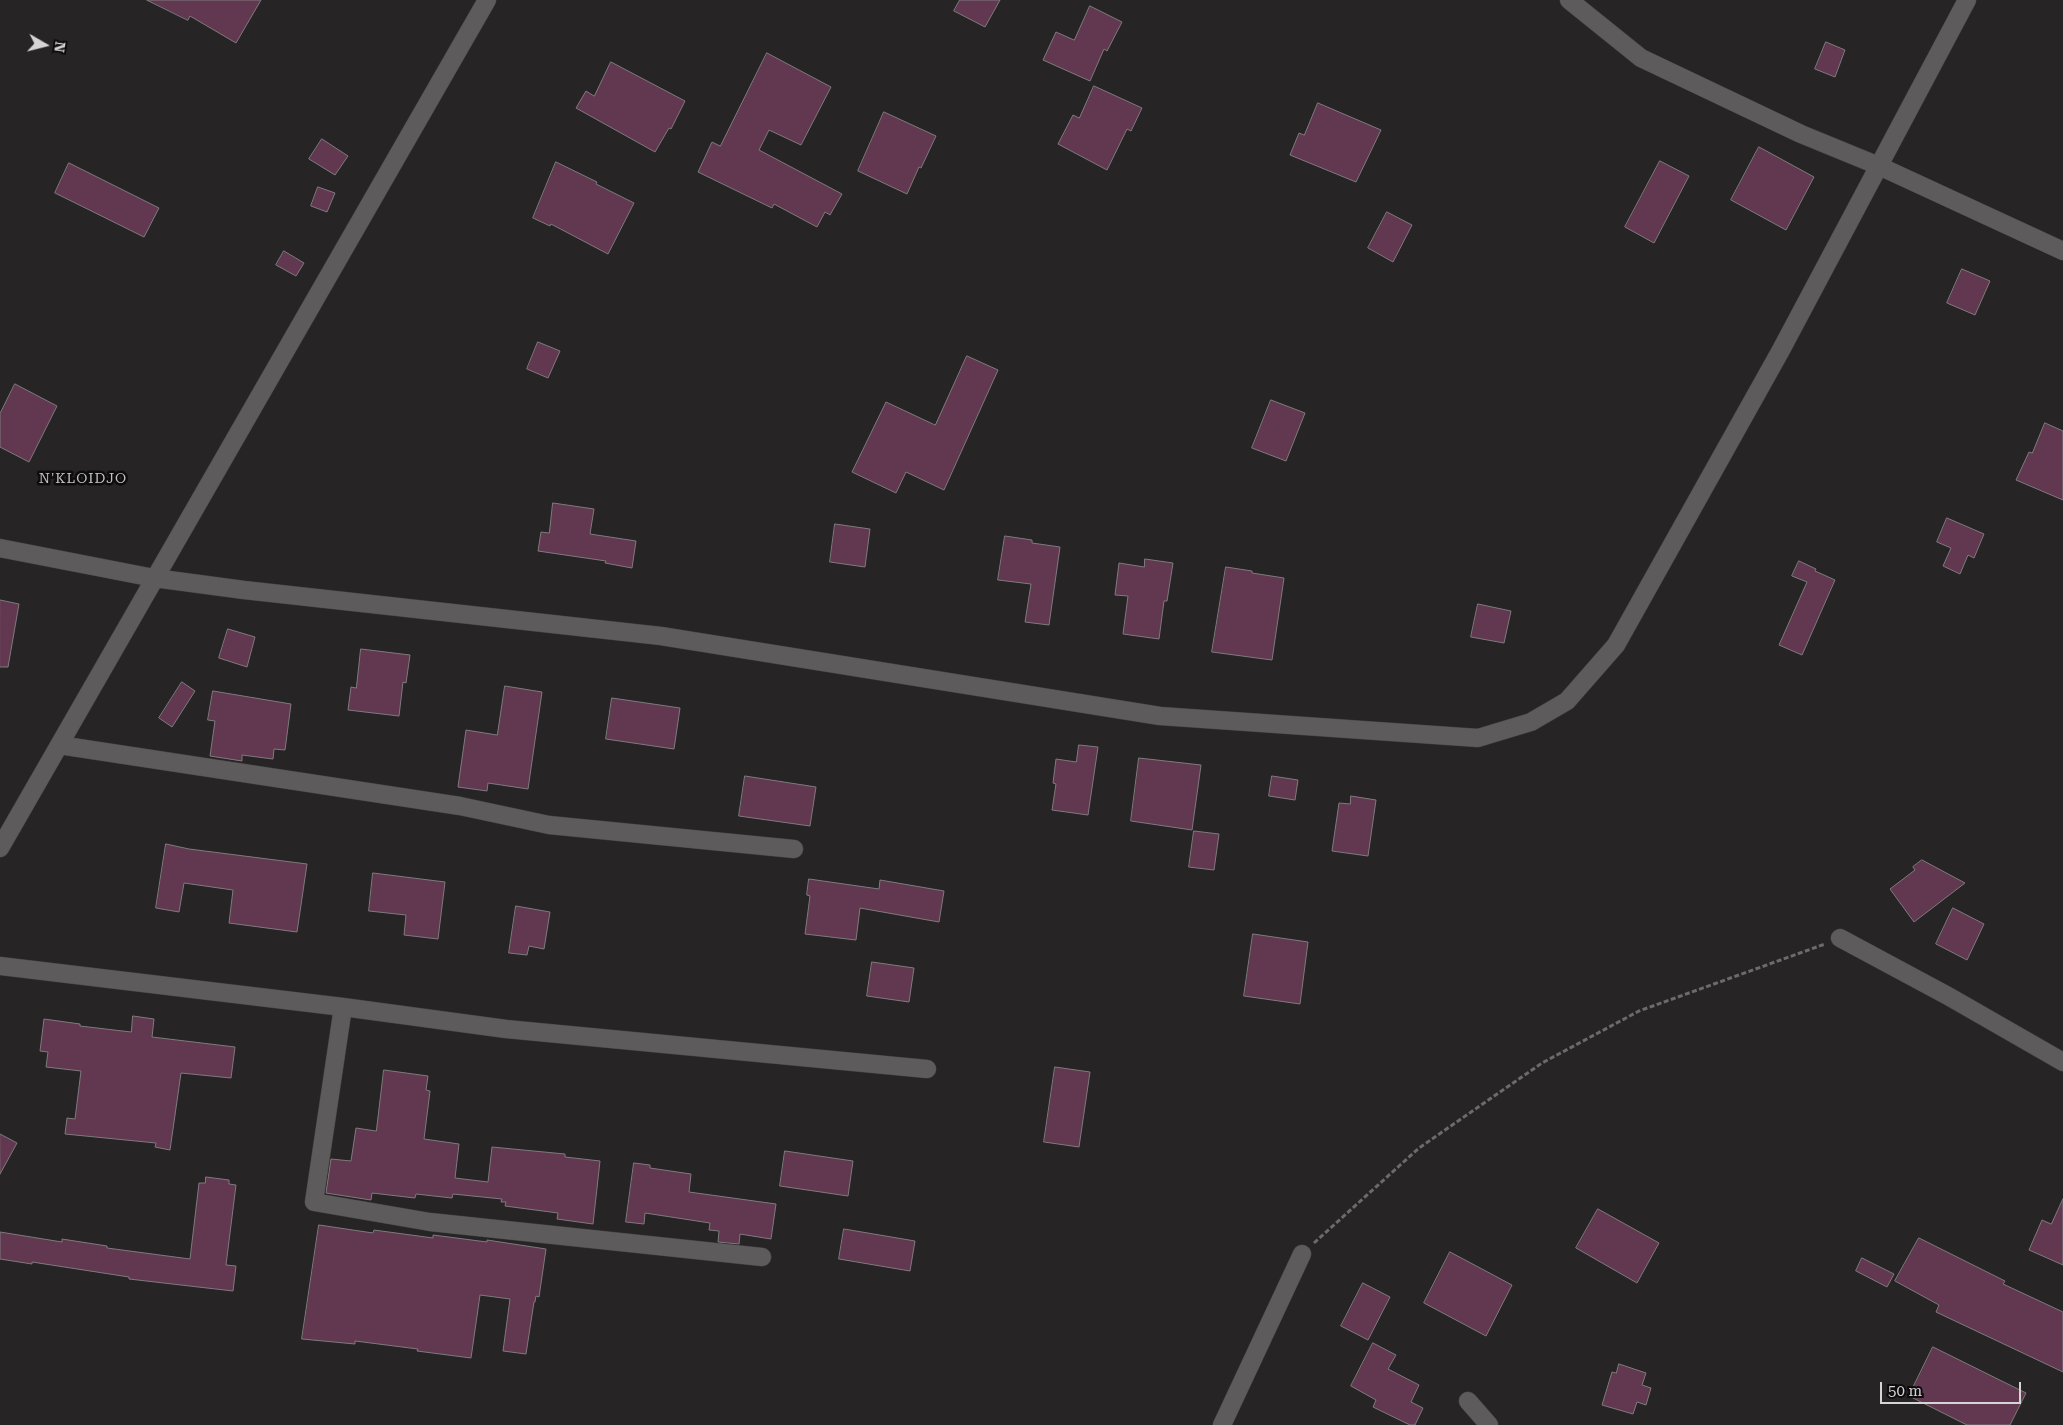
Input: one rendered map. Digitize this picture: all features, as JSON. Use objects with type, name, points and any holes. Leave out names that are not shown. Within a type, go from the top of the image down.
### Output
[{"type":"street","points":[[0,848],[488,0]]},
{"type":"street","points":[[1569,0],[1641,58],[1801,134],[1879,166],[2063,251]]},
{"type":"street","points":[[0,548],[154,578],[254,592],[661,636],[1160,716],[1478,738],[1531,722],[1567,701],[1616,644],[1781,350],[1967,0]]},
{"type":"street","points":[[59,745],[460,806],[549,825],[794,849]]},
{"type":"street","points":[[1840,938],[1948,996],[2063,1062]]},
{"type":"street","points":[[0,966],[343,1006],[506,1029],[927,1069]]},
{"type":"street","points":[[343,1006],[314,1202],[430,1222],[762,1257]]},
{"type":"street","points":[[1222,1425],[1302,1254]]},
{"type":"street","points":[[1468,1401],[1489,1425]]},
{"type":"path","points":[[1302,1254],[1419,1148],[1542,1062],[1640,1011],[1840,938]]},
{"type":"building","points":[[147,0],[261,0],[236,43],[190,16],[188,20]]},
{"type":"building","points":[[960,0],[1000,0],[985,27],[954,11]]},
{"type":"building","points":[[1090,6],[1122,22],[1107,51],[1104,49],[1090,81],[1043,60],[1056,32],[1074,40]]},
{"type":"building","points":[[1826,42],[1845,50],[1835,77],[1815,69]]},
{"type":"building","points":[[767,53],[831,87],[801,145],[769,130],[759,150],[842,194],[830,215],[825,212],[817,227],[774,204],[772,208],[698,172],[712,142],[720,146]]},
{"type":"building","points":[[611,62],[685,101],[671,129],[669,128],[655,152],[576,108],[586,91],[594,96]]},
{"type":"building","points":[[1094,86],[1142,108],[1131,131],[1127,129],[1107,170],[1058,144],[1073,115],[1079,118]]},
{"type":"building","points":[[1318,103],[1381,130],[1356,182],[1290,155],[1299,133],[1304,135]]},
{"type":"building","points":[[884,112],[936,136],[907,194],[858,171]]},
{"type":"building","points":[[322,139],[348,156],[335,175],[309,159]]},
{"type":"building","points":[[1759,147],[1814,177],[1786,230],[1731,200]]},
{"type":"building","points":[[1660,161],[1689,176],[1654,243],[1625,227]]},
{"type":"building","points":[[556,162],[634,203],[608,254],[551,224],[550,226],[533,218]]},
{"type":"building","points":[[69,163],[159,208],[144,237],[55,193]]},
{"type":"building","points":[[318,187],[335,193],[327,212],[311,206]]},
{"type":"building","points":[[1387,212],[1412,225],[1393,262],[1368,248]]},
{"type":"building","points":[[284,251],[304,263],[296,276],[276,265]]},
{"type":"building","points":[[1962,269],[1990,281],[1975,315],[1947,303]]},
{"type":"building","points":[[538,342],[560,351],[548,378],[527,369]]},
{"type":"building","points":[[967,356],[998,370],[944,490],[906,472],[896,493],[852,472],[886,402],[935,425]]},
{"type":"building","points":[[15,384],[57,406],[29,462],[0,447],[0,414]]},
{"type":"building","points":[[1271,400],[1305,413],[1286,461],[1252,448]]},
{"type":"building","points":[[2045,423],[2063,431],[2063,500],[2016,480],[2029,452],[2032,453]]},
{"type":"building","points":[[553,503],[594,509],[590,534],[636,541],[632,568],[605,563],[606,561],[538,551],[541,532],[549,533]]},
{"type":"building","points":[[1947,518],[1984,534],[1974,558],[1968,555],[1960,574],[1943,566],[1951,548],[1937,542]]},
{"type":"building","points":[[835,524],[870,529],[865,567],[830,562]]},
{"type":"building","points":[[1005,536],[1032,540],[1032,543],[1060,547],[1049,625],[1025,622],[1031,584],[998,580]]},
{"type":"building","points":[[1145,559],[1173,563],[1167,601],[1164,601],[1159,639],[1123,634],[1128,596],[1115,595],[1119,563],[1144,567]]},
{"type":"building","points":[[1799,561],[1835,580],[1802,655],[1779,645],[1807,582],[1792,576]]},
{"type":"building","points":[[1226,567],[1284,578],[1272,660],[1212,652]]},
{"type":"building","points":[[0,600],[19,604],[8,667],[0,667]]},
{"type":"building","points":[[1478,604],[1511,611],[1504,643],[1471,637]]},
{"type":"building","points":[[228,629],[255,637],[247,667],[219,658]]},
{"type":"building","points":[[361,649],[410,655],[406,683],[403,682],[399,716],[348,710],[351,687],[356,688]]},
{"type":"building","points":[[182,682],[195,691],[172,727],[159,718]]},
{"type":"building","points":[[505,686],[542,692],[528,789],[488,783],[487,791],[458,787],[466,730],[497,735]]},
{"type":"building","points":[[213,691],[291,704],[285,750],[274,749],[273,759],[242,755],[242,761],[210,756],[215,721],[208,720]]},
{"type":"building","points":[[612,698],[680,708],[674,749],[606,739]]},
{"type":"building","points":[[1079,745],[1098,747],[1088,815],[1052,810],[1056,784],[1053,783],[1056,759],[1076,762]]},
{"type":"building","points":[[1139,758],[1201,765],[1192,830],[1131,821]]},
{"type":"building","points":[[745,776],[816,787],[810,826],[739,816]]},
{"type":"building","points":[[1272,776],[1298,780],[1295,800],[1269,796]]},
{"type":"building","points":[[1351,796],[1376,800],[1368,856],[1332,851],[1339,803],[1350,804]]},
{"type":"building","points":[[1194,831],[1219,834],[1214,870],[1189,867]]},
{"type":"building","points":[[166,844],[189,849],[307,864],[297,932],[229,923],[233,890],[184,883],[179,912],[156,908]]},
{"type":"building","points":[[1922,860],[1965,883],[1914,922],[1890,889],[1915,870],[1913,867]]},
{"type":"building","points":[[373,873],[445,882],[438,939],[404,935],[406,915],[369,911]]},
{"type":"building","points":[[809,879],[879,889],[880,880],[944,891],[939,922],[860,908],[856,940],[805,934],[810,896],[807,895]]},
{"type":"building","points":[[516,906],[550,912],[544,949],[529,946],[527,955],[509,953]]},
{"type":"building","points":[[1953,908],[1984,924],[1967,960],[1936,944]]},
{"type":"building","points":[[1253,934],[1308,942],[1300,1004],[1244,996]]},
{"type":"building","points":[[872,962],[914,968],[909,1002],[867,996]]},
{"type":"building","points":[[133,1016],[154,1019],[152,1037],[235,1047],[231,1078],[181,1073],[170,1150],[155,1147],[156,1143],[65,1134],[67,1118],[75,1119],[81,1071],[46,1067],[48,1052],[40,1051],[44,1019],[80,1024],[80,1026],[131,1032]]},
{"type":"building","points":[[1055,1067],[1090,1072],[1079,1147],[1044,1142]]},
{"type":"building","points":[[384,1070],[428,1076],[426,1090],[430,1091],[424,1139],[459,1144],[455,1178],[488,1182],[492,1147],[565,1154],[565,1157],[600,1161],[593,1224],[557,1219],[558,1213],[505,1206],[506,1202],[501,1202],[502,1199],[453,1194],[452,1198],[416,1194],[415,1198],[372,1193],[371,1200],[326,1193],[331,1159],[351,1161],[356,1128],[376,1131]]},
{"type":"building","points":[[0,1134],[17,1143],[0,1174]]},
{"type":"building","points":[[785,1151],[853,1161],[848,1196],[780,1186]]},
{"type":"building","points":[[634,1163],[650,1165],[650,1168],[691,1174],[689,1192],[776,1204],[771,1239],[740,1234],[739,1244],[718,1242],[719,1231],[709,1230],[710,1223],[645,1213],[644,1224],[626,1222]]},
{"type":"building","points":[[206,1177],[229,1180],[229,1184],[236,1185],[226,1265],[236,1266],[233,1291],[129,1279],[129,1277],[0,1259],[0,1232],[62,1242],[62,1239],[107,1246],[107,1248],[190,1259],[199,1183],[205,1183]]},
{"type":"building","points":[[2063,1199],[2063,1265],[2029,1250],[2042,1220],[2051,1224]]},
{"type":"building","points":[[1598,1209],[1659,1243],[1637,1283],[1576,1248]]},
{"type":"building","points":[[319,1225],[373,1233],[374,1230],[433,1238],[433,1235],[487,1242],[487,1240],[546,1249],[539,1297],[536,1296],[534,1302],[526,1354],[503,1351],[510,1299],[480,1295],[471,1358],[355,1341],[355,1344],[302,1339]]},
{"type":"building","points":[[844,1229],[915,1241],[910,1271],[839,1259]]},
{"type":"building","points":[[1919,1238],[2005,1281],[2003,1284],[2063,1312],[2063,1372],[1936,1312],[1939,1305],[1895,1281]]},
{"type":"building","points":[[1450,1252],[1512,1285],[1486,1336],[1424,1303]]},
{"type":"building","points":[[1862,1258],[1894,1274],[1887,1287],[1856,1271]]},
{"type":"building","points":[[1363,1283],[1390,1297],[1368,1340],[1341,1326]]},
{"type":"building","points":[[1373,1343],[1396,1355],[1388,1369],[1419,1385],[1411,1402],[1423,1408],[1415,1425],[1410,1425],[1373,1407],[1376,1400],[1351,1386]]},
{"type":"building","points":[[1933,1347],[2026,1393],[2010,1425],[1967,1425],[1909,1396]]},
{"type":"building","points":[[1619,1364],[1646,1373],[1642,1385],[1651,1388],[1646,1405],[1637,1402],[1633,1414],[1602,1405],[1612,1372],[1616,1373]]},
{"type":"district","name":"N'KLOIDJO","points":[[83,479]]}]
